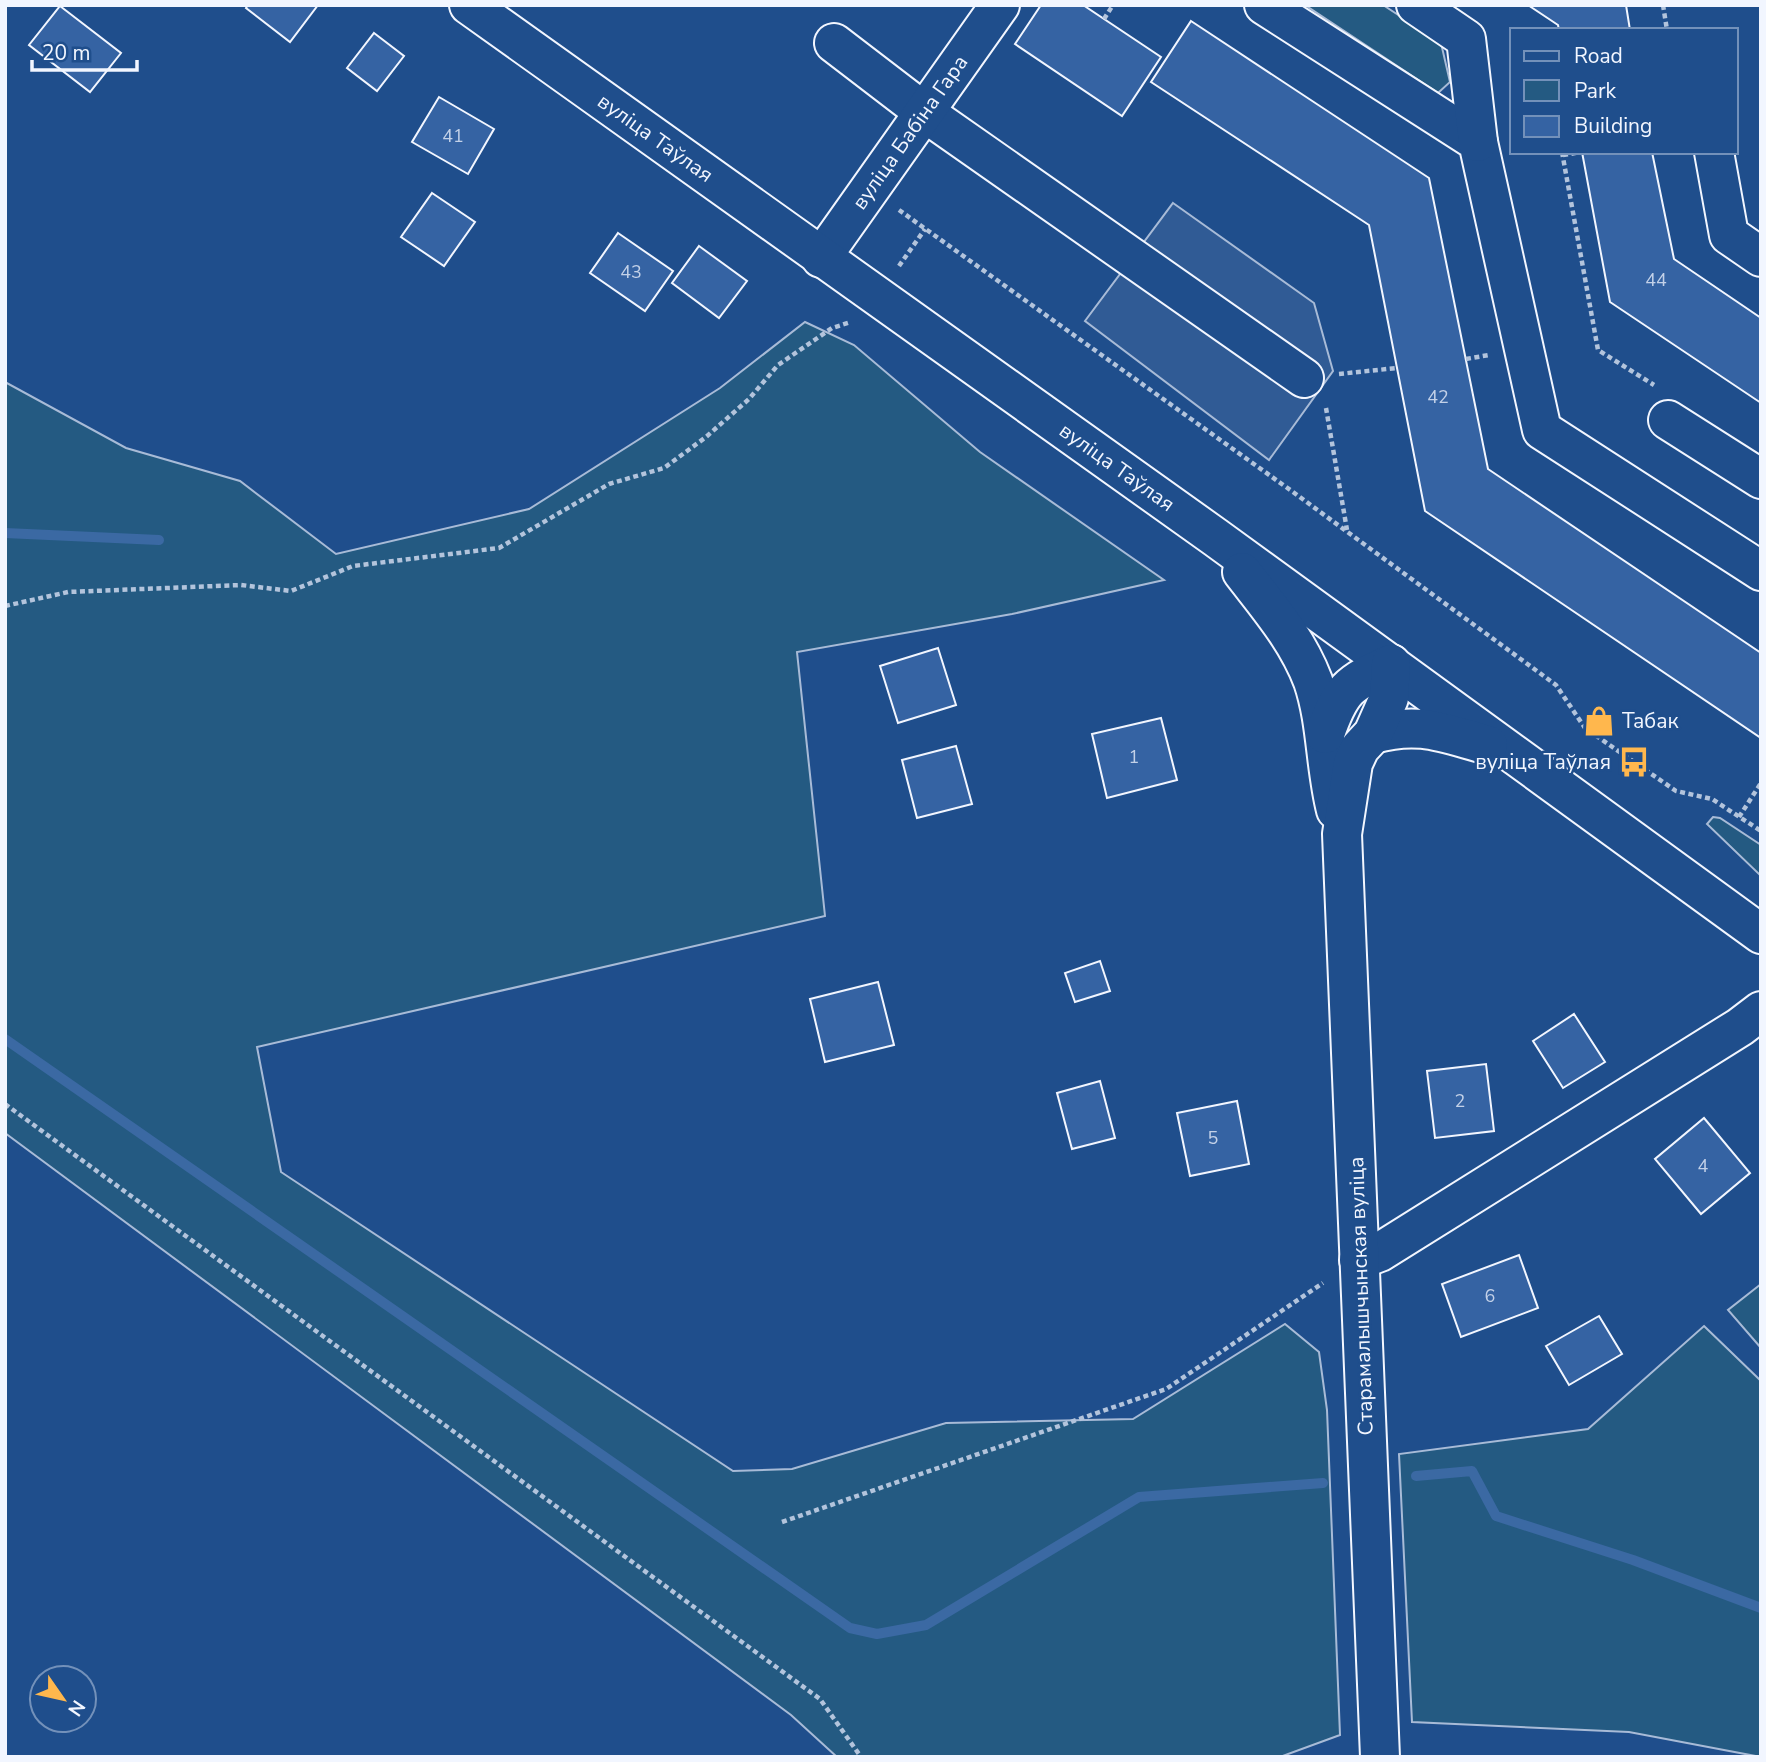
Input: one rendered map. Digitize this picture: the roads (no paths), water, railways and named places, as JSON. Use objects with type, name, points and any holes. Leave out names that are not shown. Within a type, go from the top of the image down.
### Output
[{"type":"main road","name":"вуліца Таўлая","points":[[469,5],[1215,537],[1761,934]]},
{"type":"main road","name":"вуліца Бабіна Гара","points":[[821,258],[1000,5]]},
{"type":"main road","points":[[1264,5],[1478,142]]},
{"type":"main road","points":[[1416,5],[1466,39],[1478,142],[1542,430],[1761,570]]},
{"type":"main road","points":[[834,43],[924,112],[1312,377]]},
{"type":"main road","points":[[1714,154],[1728,235],[1761,257]]},
{"type":"main road","points":[[1662,404],[1761,479]]},
{"type":"main road","points":[[1215,537],[1298,648],[1313,683],[1325,734],[1330,785],[1342,834]]},
{"type":"main road","points":[[1325,734],[1336,700],[1362,677],[1391,664],[1389,698],[1373,734],[1360,748],[1353,763],[1342,834]]},
{"type":"main road","points":[[1373,734],[1401,726],[1426,729],[1510,751]]},
{"type":"main road","name":"Старамалышчынская вуліца","points":[[1342,834],[1380,1757]]},
{"type":"main road","points":[[1359,1260],[1380,1252],[1740,1027],[1761,1011]]},
{"type":"waterway","points":[[5,533],[159,540]]},
{"type":"waterway","points":[[5,1039],[850,1628],[877,1634],[926,1625],[1139,1497],[1323,1483]]},
{"type":"waterway","points":[[1416,1476],[1472,1471],[1496,1516],[1633,1560],[1761,1608]]},
{"type":"place","name":"Табак","points":[[1599,721]]},
{"type":"place","name":"вуліца Таўлая","points":[[1634,762]]}]
